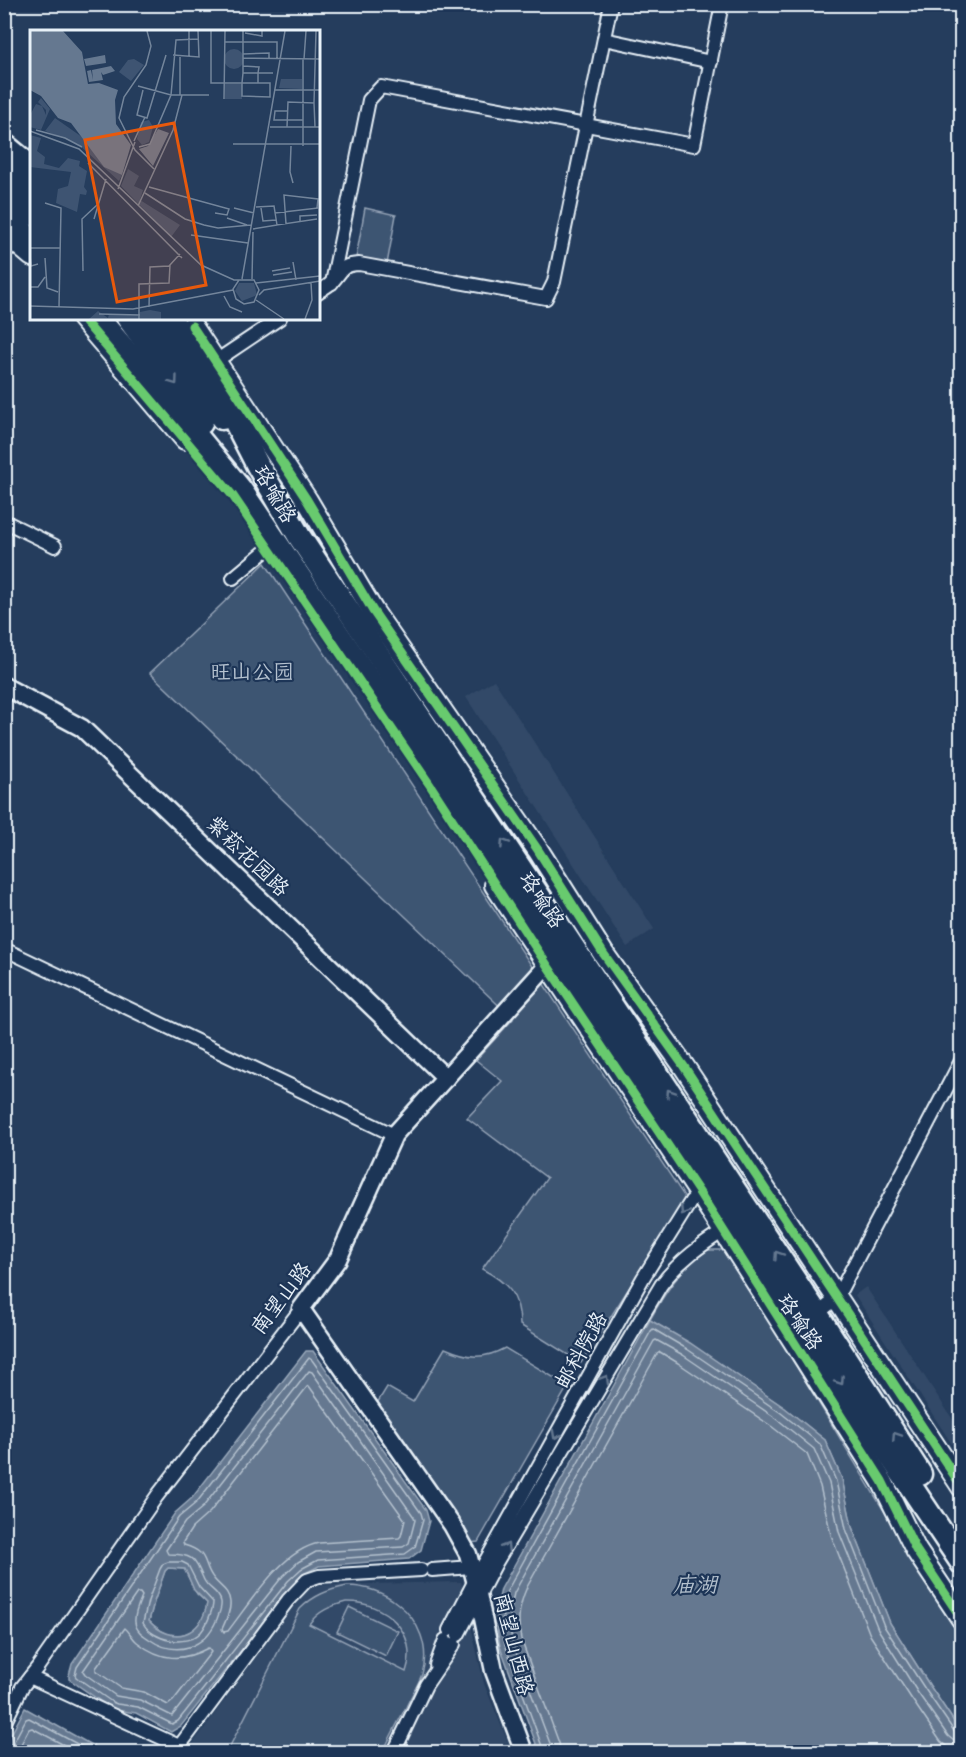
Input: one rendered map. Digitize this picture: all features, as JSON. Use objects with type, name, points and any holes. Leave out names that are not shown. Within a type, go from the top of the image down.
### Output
[{"type":"highway","points":[[4,145],[30,166]]},
{"type":"highway","points":[[4,166],[30,189]]},
{"type":"highway","points":[[4,188],[30,212]]},
{"type":"highway","points":[[4,213],[30,239]]},
{"type":"highway","name":"珞喻路","points":[[100,320],[240,489],[272,545],[551,961],[724,1174]]},
{"type":"highway","points":[[129,320],[182,391],[240,489]]},
{"type":"highway","points":[[149,320],[258,466]]},
{"type":"highway","name":"珞喻路","points":[[172,320],[211,365],[258,466],[299,536],[724,1174],[736,1223],[962,1563]]},
{"type":"highway","name":"珞喻路","points":[[736,1223],[817,1314],[962,1538]]},
{"type":"main road","points":[[4,232],[30,254]]},
{"type":"main road","points":[[84,320],[272,545]]},
{"type":"main road","points":[[192,326],[211,365],[307,500],[373,611],[538,850],[603,953],[683,1065],[724,1174],[771,1200],[962,1487]]},
{"type":"main road","points":[[736,1223],[882,1481],[916,1550],[962,1619]]},
{"type":"street","points":[[320,291],[332,283],[348,265],[359,264],[546,298],[554,282],[611,4]]},
{"type":"street","points":[[332,283],[369,100],[381,87],[694,145],[722,4]]},
{"type":"street","points":[[604,39],[711,62]]},
{"type":"street","points":[[211,365],[277,320]]},
{"type":"street","points":[[4,521],[55,546]]},
{"type":"street","points":[[233,578],[272,545]]},
{"type":"street","name":"紫菘花园路","points":[[4,687],[82,728],[446,1078]]},
{"type":"street","points":[[4,949],[394,1135]]},
{"type":"street","name":"南望山路","points":[[4,1724],[22,1687],[157,1496],[338,1259],[394,1135],[551,961]]},
{"type":"street","points":[[817,1314],[836,1299],[961,1061]]},
{"type":"street","name":"邮科院路","points":[[479,1577],[644,1278],[686,1208],[724,1174]]},
{"type":"street","points":[[394,1752],[426,1685],[432,1678],[479,1577],[661,1285],[689,1254],[771,1200]]},
{"type":"street","name":"南望山西路","points":[[301,1309],[452,1525],[468,1554],[479,1577],[496,1678],[524,1752]]},
{"type":"street","points":[[33,1673],[177,1749],[288,1600],[307,1580],[320,1576],[427,1570],[479,1577]]},
{"type":"shaded area","points":[[494,680],[654,929],[627,947],[466,697]]},
{"type":"shaded area","points":[[866,1287],[961,1432],[961,1458],[855,1295]]},
{"type":"shaded area","points":[[461,1582],[484,1684],[512,1752],[187,1752],[299,1598],[308,1589],[324,1585]]},
{"type":"green space","points":[[365,208],[396,215],[387,264],[356,258]]},
{"type":"green space","name":"旺山公园","points":[[265,563],[686,1199],[581,1363],[520,1325],[515,1298],[505,1285],[482,1269],[547,1178],[467,1118],[502,1081],[476,1060],[513,1019],[150,673]]},
{"type":"green space","points":[[707,1250],[726,1250],[921,1572],[961,1633],[961,1732],[890,1623],[852,1527],[842,1479],[825,1440],[785,1408],[650,1320],[674,1281]]},
{"type":"green space","points":[[445,1348],[468,1356],[482,1356],[505,1348],[568,1386],[478,1542],[469,1543],[376,1405],[387,1387],[413,1402]]},
{"type":"green space","points":[[168,1568],[184,1569],[197,1594],[207,1603],[199,1624],[185,1634],[167,1633],[149,1621],[165,1571]]},
{"type":"green space","points":[[347,1586],[361,1587],[393,1600],[412,1618],[421,1635],[425,1654],[422,1674],[383,1752],[227,1752],[300,1609],[327,1591]],"holes":[[[346,1602],[360,1603],[385,1613],[403,1632],[408,1644],[409,1657],[406,1672],[309,1624],[316,1616],[330,1607]]]},
{"type":"green space","points":[[349,1607],[398,1631],[386,1656],[337,1632]]},
{"type":"water","name":"庙湖","points":[[650,1320],[690,1343],[785,1408],[825,1440],[842,1479],[852,1527],[890,1623],[961,1732],[961,1752],[539,1752],[500,1646],[497,1617],[501,1589]]},
{"type":"water","points":[[306,1351],[313,1351],[426,1510],[429,1521],[421,1550],[409,1559],[319,1566],[305,1573],[181,1726],[171,1732],[136,1713],[109,1707],[69,1679],[69,1675],[72,1664],[175,1513],[192,1498]],"holes":[[[168,1568],[185,1569],[194,1590],[207,1603],[204,1614],[193,1630],[176,1635],[158,1629],[149,1621],[165,1571]]]},
{"type":"water","points":[[25,1708],[104,1752],[5,1752],[5,1746]]},
{"type":"cycle path","points":[[84,320],[233,496],[430,785],[699,1192],[882,1481],[916,1550],[962,1619]]},
{"type":"cycle path","points":[[192,326],[307,500],[373,611],[538,850],[603,953],[683,1065],[962,1487]]}]
